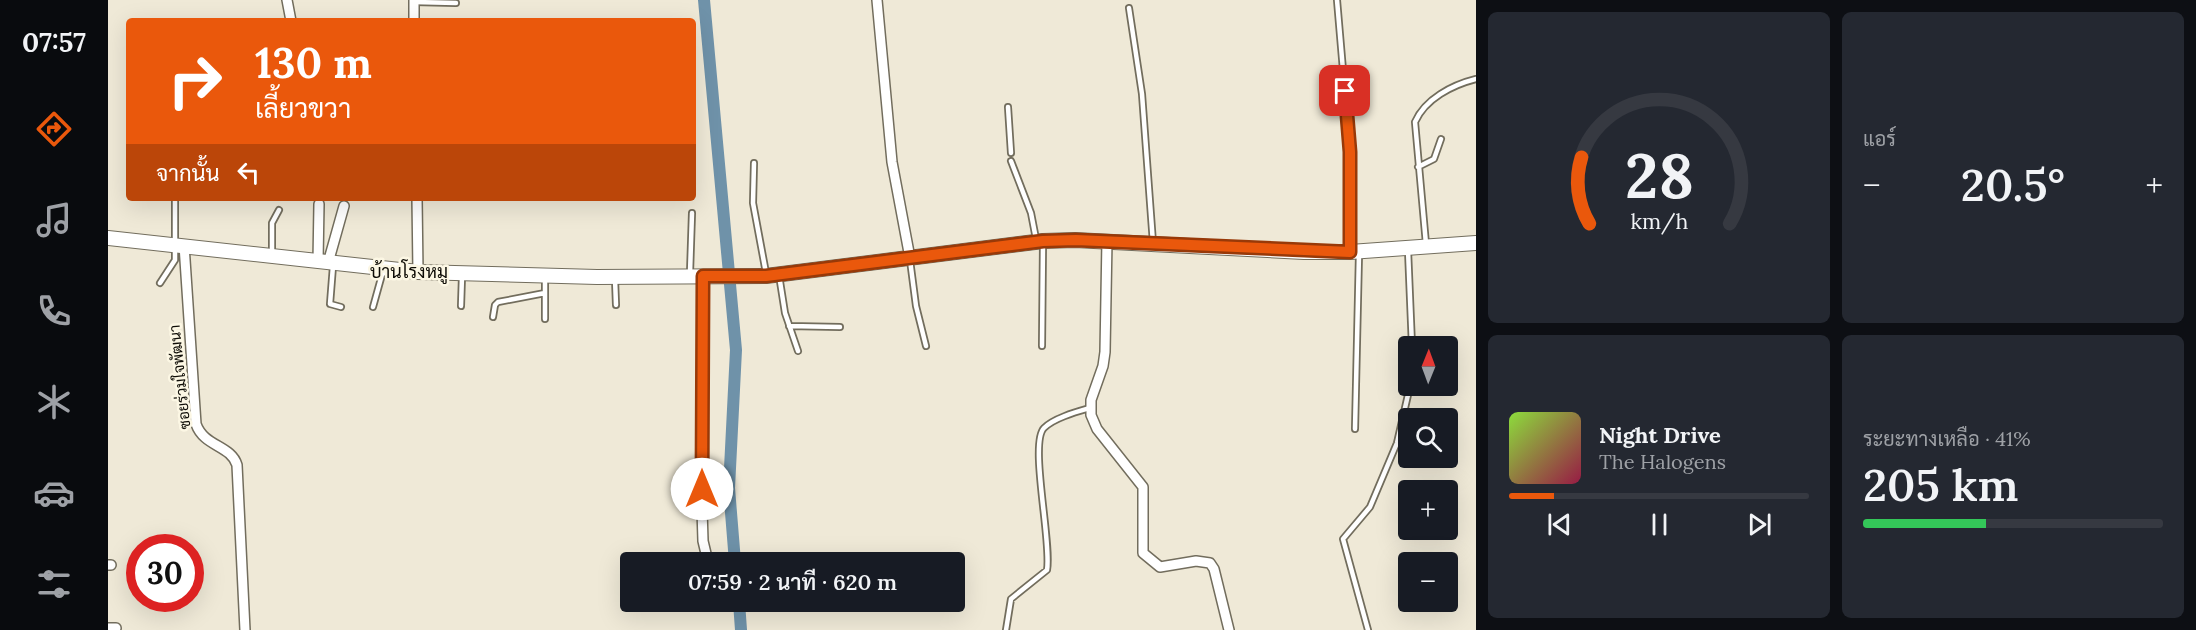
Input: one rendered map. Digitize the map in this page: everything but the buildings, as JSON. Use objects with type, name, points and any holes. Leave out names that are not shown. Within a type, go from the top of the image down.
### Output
[{"type":"street","points":[[287,0],[290,18]]},
{"type":"street","points":[[878,0],[892,162],[909,258]]},
{"type":"street","points":[[414,1],[414,18]]},
{"type":"street","points":[[417,201],[418,272]]},
{"type":"street","points":[[319,204],[327,262]]},
{"type":"street","points":[[327,262],[344,206]]},
{"type":"street","points":[[108,238],[418,272],[615,277],[768,275],[1040,242],[1107,240],[1354,252],[1476,243]]},
{"type":"street","points":[[1107,240],[1105,352],[1090,408],[1097,429],[1143,488],[1143,553],[1160,567],[1196,561],[1210,563],[1214,569],[1229,630]]},
{"type":"street","name":"ซอยร่วมใจพัฒนา","points":[[180,245],[196,424],[204,439],[233,455],[237,465],[245,630]]},
{"type":"street","points":[[696,276],[703,542],[706,552]]},
{"type":"lane","points":[[1337,0],[1350,152],[1354,252],[1355,429]]},
{"type":"lane","points":[[414,1],[456,3]]},
{"type":"lane","points":[[1129,8],[1142,94],[1153,243]]},
{"type":"lane","points":[[1426,247],[1413,132],[1419,113],[1448,90],[1476,79]]},
{"type":"lane","points":[[1008,107],[1011,153]]},
{"type":"lane","points":[[1418,166],[1434,159],[1441,139]]},
{"type":"lane","points":[[1011,161],[1040,242],[1042,346]]},
{"type":"lane","points":[[754,164],[753,203],[768,275],[783,303],[798,351]]},
{"type":"lane","points":[[160,283],[173,267],[180,245],[176,201]]},
{"type":"lane","points":[[272,256],[271,234],[279,210]]},
{"type":"lane","points":[[692,213],[696,276]]},
{"type":"lane","points":[[1407,248],[1411,336]]},
{"type":"lane","points":[[909,258],[916,306],[926,346]]},
{"type":"lane","points":[[327,262],[330,304],[341,307]]},
{"type":"lane","points":[[373,308],[384,269]]},
{"type":"lane","points":[[461,306],[462,273]]},
{"type":"lane","points":[[545,275],[545,319]]},
{"type":"lane","points":[[615,277],[616,305]]},
{"type":"lane","points":[[493,317],[495,305],[498,302],[545,293]]},
{"type":"lane","points":[[789,326],[840,327]]},
{"type":"lane","points":[[1368,630],[1343,539],[1370,507],[1397,443],[1408,396]]},
{"type":"lane","points":[[1006,630],[1011,599],[1047,570],[1039,455],[1041,433],[1048,425],[1090,408]]},
{"type":"waterway","points":[[704,0],[736,350],[729,488],[734,552]]},
{"type":"waterway","points":[[740,612],[741,630]]},
{"type":"district","name":"บ้านโรงหมู","points":[[409,272]]},
{"type":"route","points":[[702,489],[703,276],[766,276],[1043,241],[1107,240],[1304,252],[1350,252],[1350,152],[1345,91]]}]
